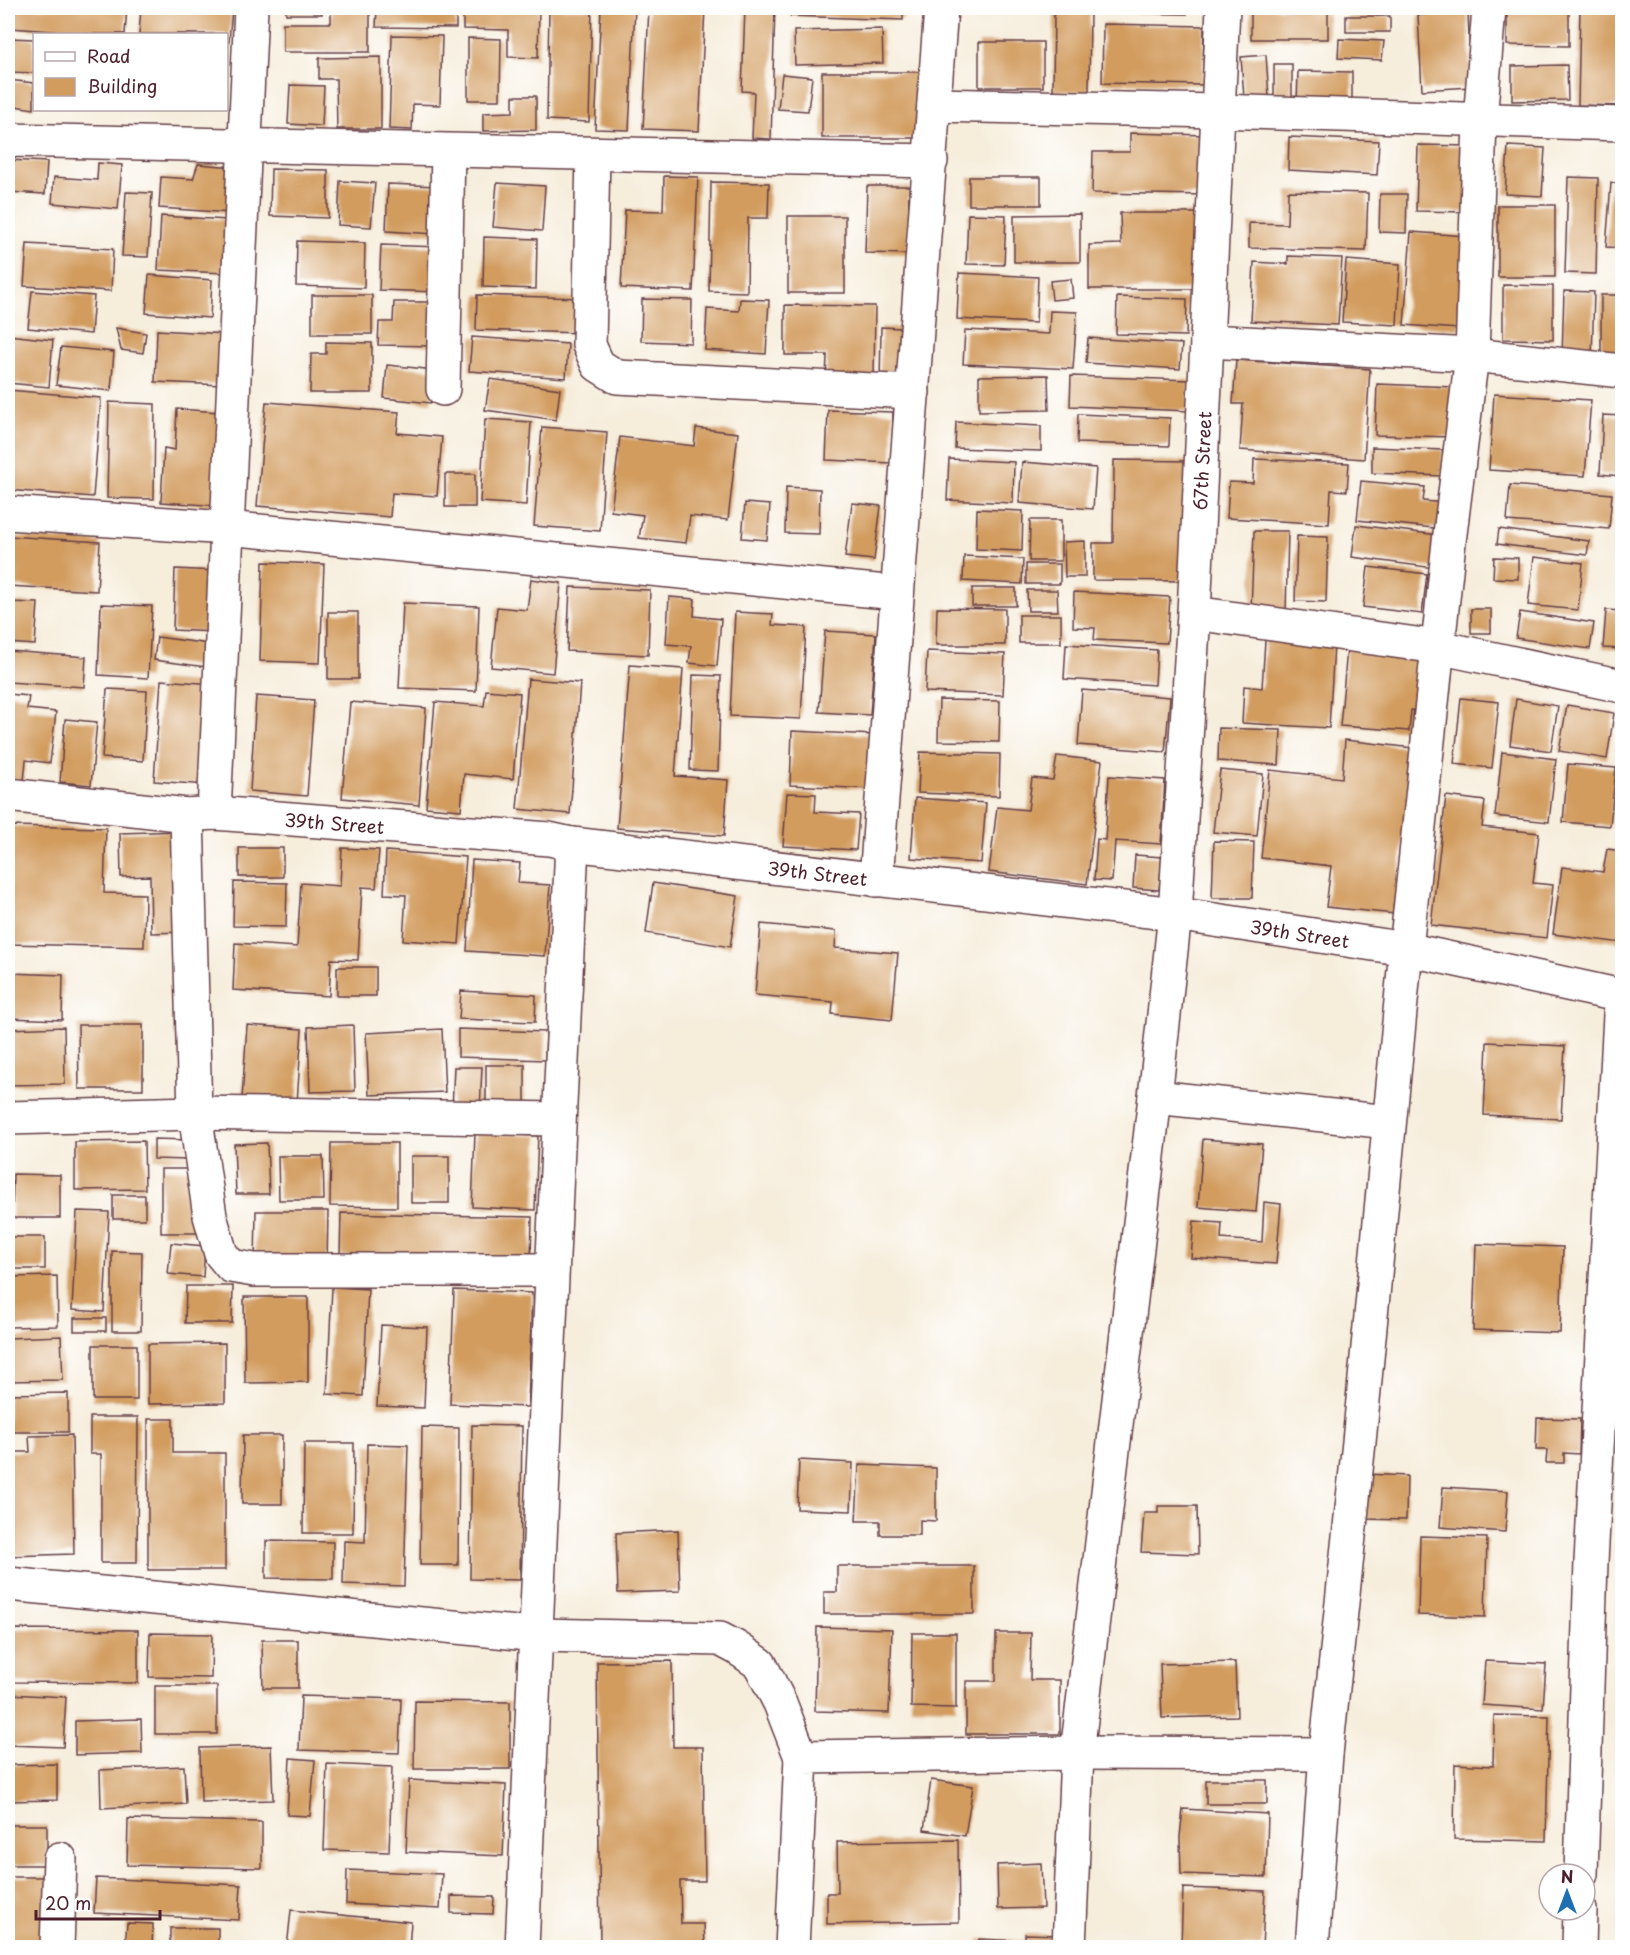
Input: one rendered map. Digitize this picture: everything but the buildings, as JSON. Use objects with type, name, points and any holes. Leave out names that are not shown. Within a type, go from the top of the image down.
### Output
[{"type":"street","points":[[250,8],[227,528],[201,814],[195,1113],[210,1215],[221,1254],[231,1266],[254,1270],[552,1270]]},
{"type":"street","points":[[876,880],[941,8]]},
{"type":"street","name":"67th Street","points":[[1070,1947],[1077,1753],[1175,914],[1194,613],[1223,8]]},
{"type":"street","points":[[1312,1947],[1326,1754],[1359,1442],[1406,949],[1472,355],[1480,121],[1489,8]]},
{"type":"street","points":[[934,105],[1217,111],[1623,124]]},
{"type":"street","points":[[8,140],[931,161]]},
{"type":"street","points":[[443,389],[448,151]]},
{"type":"street","points":[[593,154],[589,345],[598,365],[617,377],[913,392]]},
{"type":"street","points":[[1207,341],[1472,355],[1623,371]]},
{"type":"street","points":[[8,513],[227,528],[897,593]]},
{"type":"street","points":[[1194,613],[1438,647],[1623,686]]},
{"type":"street","name":"39th Street","points":[[8,795],[201,814],[549,839],[572,844],[1175,914],[1406,949],[1622,996]]},
{"type":"street","points":[[522,1947],[538,1635],[557,1119],[572,844]]},
{"type":"street","points":[[1581,1862],[1590,1562],[1622,996]]},
{"type":"street","points":[[1155,1098],[1389,1122]]},
{"type":"street","points":[[8,1118],[195,1113],[557,1119]]},
{"type":"street","points":[[8,1584],[538,1635],[720,1639],[760,1664],[780,1703],[801,1757],[792,1947]]},
{"type":"street","points":[[801,1757],[1077,1753],[1326,1754]]},
{"type":"street","points":[[57,1947],[60,1859]]},
{"type":"street","points":[[1579,1947],[1580,1922]]}]
